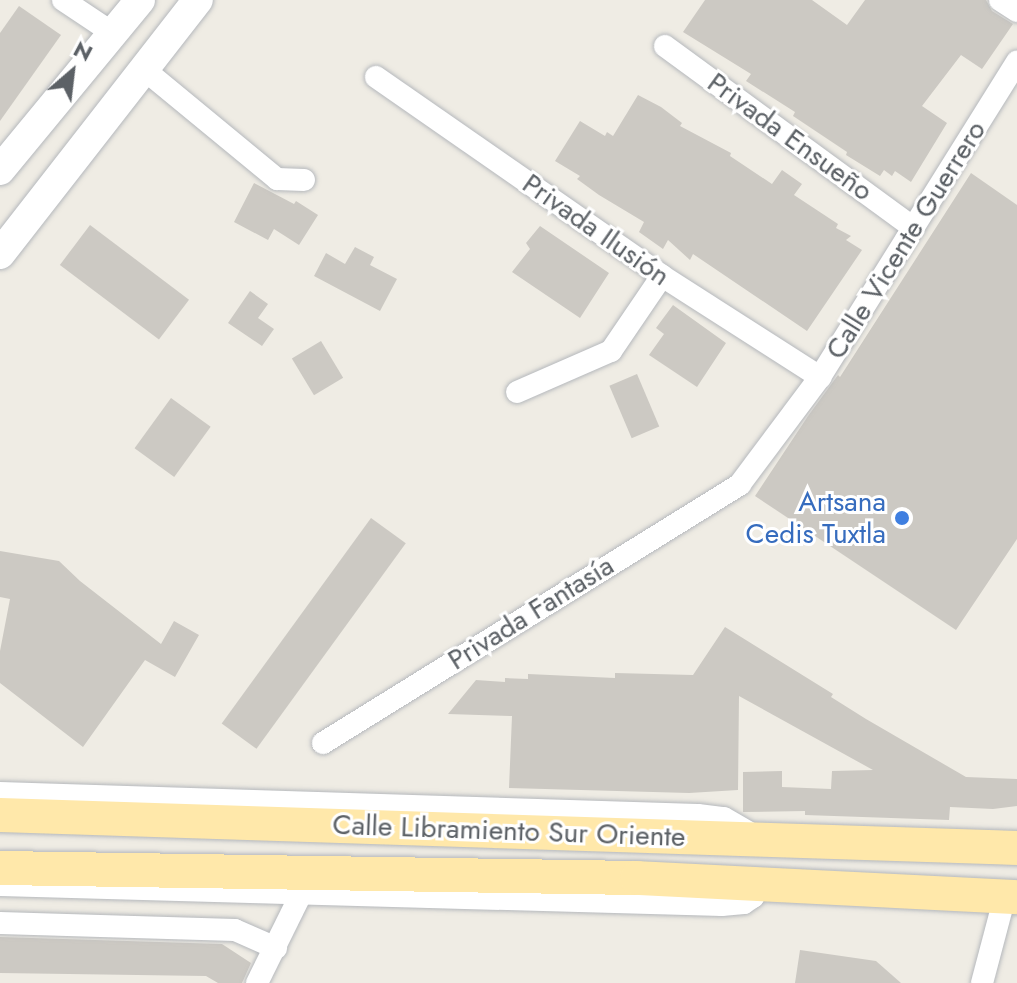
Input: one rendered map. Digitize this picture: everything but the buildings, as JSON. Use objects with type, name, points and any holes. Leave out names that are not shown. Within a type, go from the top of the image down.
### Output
[{"type":"main road","points":[[0,170],[140,0]]},
{"type":"main road","points":[[0,254],[146,71],[198,0]]},
{"type":"main road","points":[[32,133],[69,167]]},
{"type":"main road","name":"Calle Libramiento Sur Oriente","points":[[0,815],[1017,848]]},
{"type":"main road","name":"Calle Libramiento Sur Oriente","points":[[0,868],[637,878],[1011,897]]},
{"type":"street","points":[[63,0],[114,34]]},
{"type":"street","points":[[1000,0],[1017,11]]},
{"type":"street","name":"Privada Ensueño","points":[[665,46],[914,228]]},
{"type":"street","name":"Calle Vicente Guerrero","points":[[740,484],[820,377],[1017,62]]},
{"type":"street","points":[[146,71],[277,179],[304,180]]},
{"type":"street","name":"Privada Ilusión","points":[[376,77],[662,276],[820,377]]},
{"type":"street","points":[[517,392],[611,351],[662,276]]},
{"type":"street","name":"Privada Fantasía","points":[[323,743],[740,484]]},
{"type":"street","points":[[0,793],[698,815],[740,824],[760,841]]},
{"type":"street","points":[[0,885],[722,905],[744,903],[753,897],[762,883]]},
{"type":"street","points":[[257,983],[302,892]]},
{"type":"street","points":[[982,983],[1011,897]]},
{"type":"street","points":[[0,923],[235,930],[276,948]]},
{"type":"place","name":"Artsana Cedis Tuxtla","points":[[902,518]]}]
